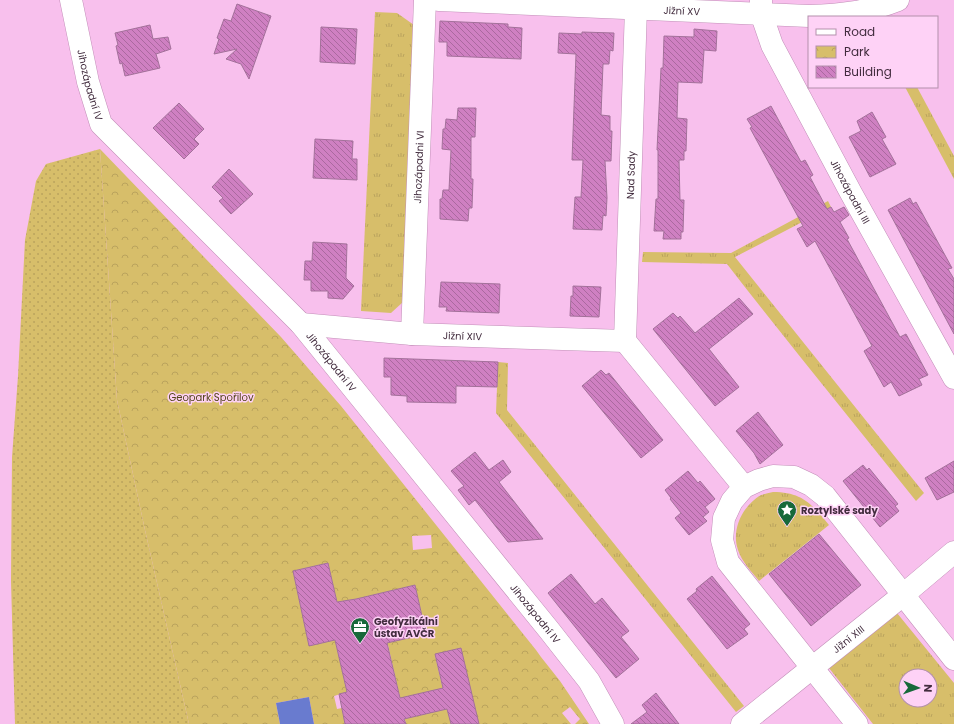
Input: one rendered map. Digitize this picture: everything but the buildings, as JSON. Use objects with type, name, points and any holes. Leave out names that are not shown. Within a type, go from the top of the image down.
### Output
[{"type":"street","name":"Jihozápadní IV","points":[[71,0],[88,82],[101,124],[301,324],[589,681],[613,724]]},
{"type":"street","name":"Jihozápadni VI","points":[[412,334],[425,0]]},
{"type":"street","name":"Jižní XV","points":[[438,0],[518,2],[636,8],[761,7],[809,16],[838,15],[869,10],[898,0]]},
{"type":"street","name":"Jihozápadní III","points":[[761,7],[772,46],[851,193],[954,378]]},
{"type":"street","name":"Nad Sady","points":[[625,341],[636,8]]},
{"type":"street","name":"Jižní XIV","points":[[301,324],[412,334],[625,341]]},
{"type":"street","points":[[625,341],[744,487]]},
{"type":"street","points":[[857,724],[728,562],[722,540],[724,518],[732,501],[744,487],[759,480],[774,476],[794,477],[811,485],[825,496],[954,659]]},
{"type":"street","name":"Jižní XIII","points":[[742,724],[903,595],[954,552]]},
{"type":"green space","points":[[375,12],[397,13],[414,25],[403,302],[391,313],[361,311]]},
{"type":"green space","points":[[906,88],[918,88],[954,156],[954,179]]},
{"type":"green space","name":"Geopark Spořilov","points":[[100,149],[281,337],[341,406],[536,650],[560,681],[589,724],[575,724],[580,719],[570,707],[562,713],[571,724],[479,724],[435,655],[451,724],[406,724],[388,645],[385,643],[426,634],[415,585],[337,602],[328,563],[293,571],[309,645],[335,640],[347,692],[334,696],[337,709],[342,708],[345,724],[314,724],[309,697],[276,703],[280,724],[189,724],[117,400]],"holes":[[[431,535],[432,548],[413,550],[412,536]]]},
{"type":"green space","points":[[100,149],[117,400],[189,724],[15,724],[11,581],[12,457],[25,240],[36,181],[46,164]]},
{"type":"green space","points":[[828,201],[831,207],[735,257],[924,493],[916,501],[727,264],[642,262],[643,252],[731,253]]},
{"type":"green space","points":[[498,362],[508,363],[507,410],[744,706],[736,712],[496,413]]},
{"type":"green space","points":[[773,492],[792,494],[806,501],[829,525],[759,581],[747,567],[738,550],[736,542],[737,527],[748,505],[761,495]]},
{"type":"green space","points":[[897,613],[954,683],[954,724],[873,724],[829,668]]},
{"type":"water","points":[[309,697],[314,724],[280,724],[276,703]]},
{"type":"place","name":"Roztylské sady","points":[[787,527]]},
{"type":"place","name":"Geofyzikální ústav AVČR","points":[[360,644]]}]
